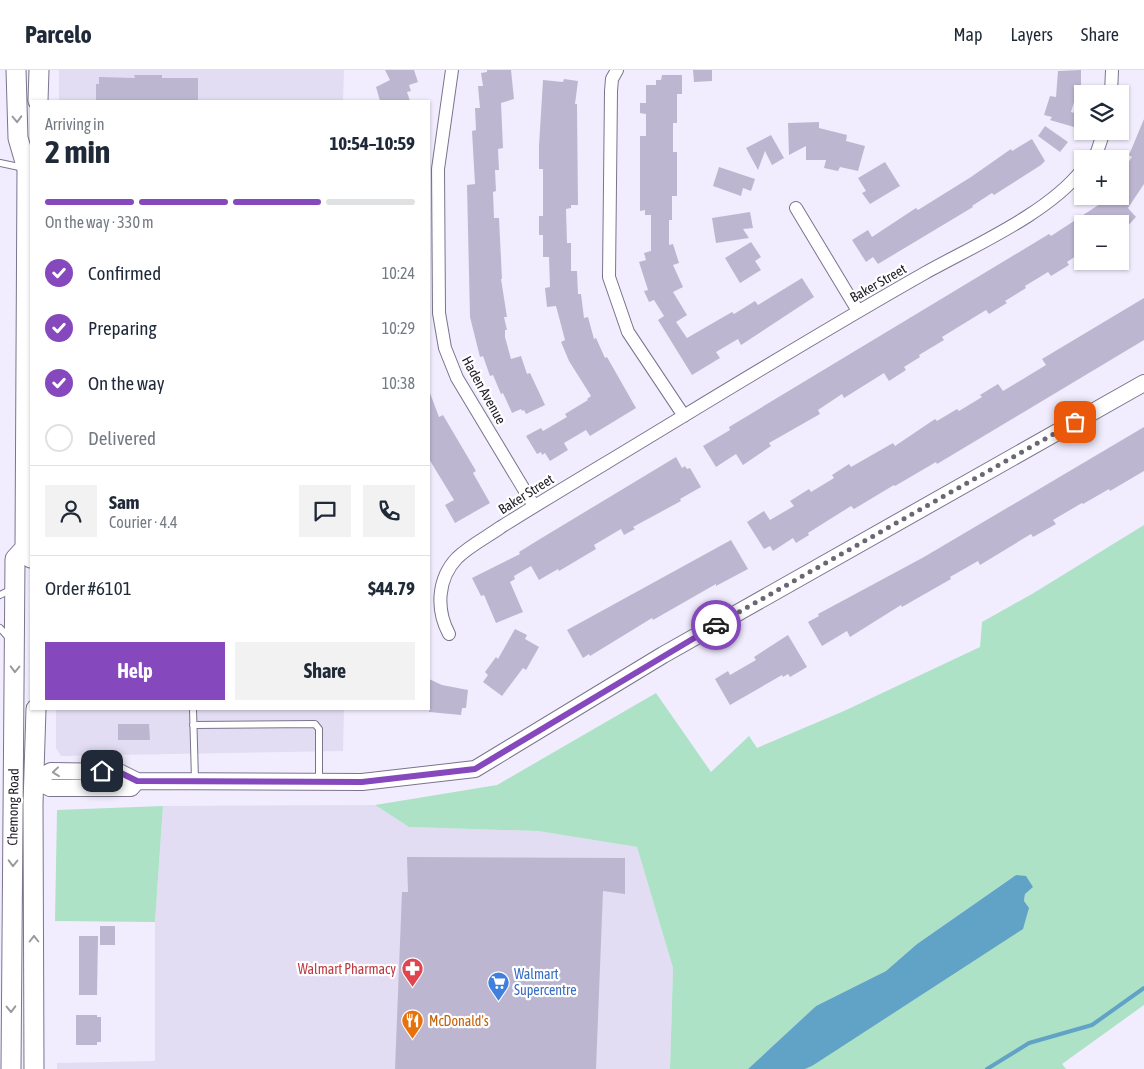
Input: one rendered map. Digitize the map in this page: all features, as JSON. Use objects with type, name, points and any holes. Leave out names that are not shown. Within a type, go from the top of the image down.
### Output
[{"type":"main road","name":"Chemong Road","points":[[11,1069],[7,780],[15,644],[8,591],[15,559],[28,554],[29,165],[18,138],[16,70]]},
{"type":"main road","points":[[38,100],[39,70]]},
{"type":"main road","name":"Chemong Road","points":[[34,1069],[34,780],[36,710]]},
{"type":"street","name":"Haden Avenue","points":[[452,70],[438,169],[434,313],[457,378],[534,506]]},
{"type":"street","points":[[617,70],[612,79],[611,92],[609,277],[628,332],[684,416]]},
{"type":"street","points":[[1112,70],[1112,85]]},
{"type":"street","name":"Baker Street","points":[[449,634],[444,624],[440,595],[444,578],[456,559],[467,550],[534,506],[858,311],[1032,213],[1069,187],[1074,180]]},
{"type":"street","points":[[796,208],[858,311]]},
{"type":"street","points":[[7,780],[34,780],[50,771],[119,772],[137,781],[362,782],[475,769],[663,655],[1144,383]]},
{"type":"lane","points":[[0,162],[29,165]]},
{"type":"lane","points":[[0,628],[15,644]]},
{"type":"lane","points":[[193,710],[195,782]]},
{"type":"lane","points":[[194,724],[316,724],[319,729],[319,782]]},
{"type":"shaded area","points":[[59,70],[344,70],[343,100],[59,100]]},
{"type":"shaded area","points":[[56,710],[344,710],[343,751],[61,756],[56,748]]},
{"type":"shaded area","points":[[375,805],[409,827],[538,831],[637,847],[673,968],[670,1069],[57,1069],[57,1063],[155,1061],[155,922],[163,806]]},
{"type":"green space","points":[[1144,525],[1144,1005],[1062,1064],[1066,1069],[805,1069],[812,1066],[1024,901],[1025,894],[1016,875],[917,944],[886,971],[816,1006],[748,1069],[670,1069],[673,968],[637,847],[538,831],[409,827],[375,805],[497,785],[656,693],[711,772],[749,736],[757,748],[844,711],[980,647],[982,622],[1032,594]]},
{"type":"green space","points":[[163,806],[155,922],[55,921],[57,810]]},
{"type":"water","points":[[1016,875],[1026,876],[1033,887],[1025,894],[1024,901],[1029,908],[1023,929],[812,1066],[805,1069],[748,1069],[816,1006],[886,971],[917,944]]},
{"type":"building","points":[[385,70],[414,70],[418,82],[409,85],[411,91],[407,92],[410,100],[380,100],[376,87],[390,80]]},
{"type":"building","points":[[487,70],[511,70],[514,99],[501,103],[503,148],[498,149],[499,170],[495,170],[496,191],[493,192],[494,218],[499,218],[501,279],[507,317],[504,317],[507,330],[505,330],[505,337],[511,359],[521,356],[527,374],[530,373],[545,405],[526,414],[521,409],[512,413],[493,375],[490,376],[483,356],[480,357],[470,317],[467,185],[475,184],[472,131],[476,130],[475,108],[480,108],[478,86],[483,86],[481,73],[487,72]]},
{"type":"building","points":[[693,70],[712,70],[712,81],[694,82]]},
{"type":"building","points":[[1081,70],[1081,85],[1074,85],[1074,102],[1071,112],[1074,113],[1074,127],[1050,120],[1052,117],[1044,115],[1050,96],[1056,97],[1058,71]]},
{"type":"building","points":[[134,75],[162,75],[162,78],[198,78],[198,100],[96,100],[96,84],[99,84],[99,77],[135,78]]},
{"type":"building","points":[[662,75],[682,75],[682,94],[677,94],[677,123],[673,123],[673,152],[677,152],[677,196],[672,196],[672,220],[669,220],[669,245],[673,244],[679,263],[673,265],[683,287],[673,292],[687,315],[676,322],[687,338],[755,301],[758,305],[802,278],[814,297],[741,345],[738,339],[716,352],[720,358],[692,375],[658,320],[664,316],[654,300],[649,302],[644,291],[648,290],[639,262],[646,260],[644,253],[651,251],[651,215],[645,215],[645,210],[640,211],[640,136],[646,136],[646,114],[640,113],[640,103],[646,103],[646,85],[656,85],[656,80],[661,80]]},
{"type":"building","points":[[564,79],[578,81],[575,104],[577,104],[578,205],[571,205],[571,208],[566,209],[567,243],[571,243],[571,271],[577,271],[578,294],[581,294],[584,318],[588,317],[594,339],[596,338],[605,358],[607,357],[636,408],[590,436],[586,430],[564,443],[568,450],[550,461],[545,453],[542,455],[541,452],[537,454],[526,436],[541,428],[543,431],[567,417],[565,414],[588,400],[591,396],[569,361],[561,342],[565,340],[556,306],[547,307],[545,288],[550,287],[549,257],[543,257],[543,235],[539,235],[539,216],[543,216],[543,169],[539,169],[539,146],[543,80],[563,82]]},
{"type":"building","points":[[1144,119],[1144,184],[1128,208],[1136,217],[1129,225],[1129,215],[1083,215],[1098,205],[1129,205],[1129,162],[1132,157],[1129,155]]},
{"type":"building","points":[[819,122],[819,128],[847,135],[846,141],[865,146],[858,171],[840,167],[838,171],[824,168],[826,160],[806,160],[806,146],[789,155],[788,123]]},
{"type":"building","points":[[1045,126],[1068,142],[1060,152],[1038,136]]},
{"type":"building","points":[[771,135],[784,158],[772,165],[765,151],[758,170],[746,148]]},
{"type":"building","points":[[1032,139],[1045,161],[1041,165],[994,195],[992,193],[973,207],[878,264],[873,257],[866,262],[852,240],[868,230],[872,237],[916,208],[918,210],[971,177],[1011,149],[1012,151]]},
{"type":"building","points":[[885,162],[900,186],[870,204],[862,193],[866,191],[858,178]]},
{"type":"building","points":[[719,167],[755,179],[751,191],[743,188],[741,196],[713,186]]},
{"type":"building","points":[[750,212],[753,228],[743,229],[749,238],[716,243],[712,218]]},
{"type":"building","points":[[1074,221],[1074,257],[1067,262],[1069,265],[1051,276],[1048,272],[1005,301],[1007,303],[989,314],[986,310],[942,337],[944,340],[919,355],[920,357],[904,367],[906,370],[889,381],[884,373],[844,398],[842,394],[818,410],[820,414],[769,443],[771,446],[743,465],[736,454],[716,467],[703,446],[730,430],[729,427],[1049,234],[1051,236]]},
{"type":"building","points":[[751,242],[761,257],[755,261],[761,270],[740,283],[725,258]]},
{"type":"building","points":[[1144,298],[1144,340],[937,464],[936,462],[854,509],[851,506],[808,533],[809,535],[796,543],[793,538],[773,551],[770,546],[764,549],[747,522],[764,511],[770,520],[794,506],[790,501],[809,489],[811,492],[834,478],[832,475],[849,464],[851,467],[893,443],[895,446],[935,419],[937,421],[957,409],[959,411],[982,397],[980,395],[998,384],[1003,391],[1046,365],[1042,359]]},
{"type":"building","points":[[430,393],[439,417],[443,415],[476,471],[473,473],[490,503],[455,523],[445,505],[454,500],[430,461]]},
{"type":"building","points":[[1144,427],[1144,471],[1053,520],[1056,524],[1033,537],[1031,534],[980,565],[978,561],[950,577],[951,579],[902,607],[901,605],[850,637],[847,631],[822,646],[808,622],[819,616],[818,614],[924,557]]},
{"type":"building","points":[[676,457],[682,468],[685,466],[687,469],[690,468],[701,487],[680,499],[681,501],[633,527],[635,529],[624,535],[621,529],[594,545],[596,549],[559,571],[558,569],[539,580],[531,566],[514,576],[515,579],[510,582],[523,612],[496,623],[484,595],[481,596],[472,578],[520,554],[519,552]]},
{"type":"building","points":[[731,540],[748,569],[716,586],[716,584],[653,620],[652,618],[590,656],[589,654],[583,658],[567,630]]},
{"type":"building","points":[[515,629],[527,635],[525,639],[539,647],[526,670],[523,668],[502,696],[483,682],[488,675],[485,672],[496,657],[498,659]]},
{"type":"building","points":[[788,635],[807,667],[790,677],[788,674],[783,677],[782,675],[730,705],[715,679],[728,671],[730,675],[756,660],[754,657]]},
{"type":"building","points":[[430,679],[442,685],[468,690],[466,708],[462,708],[461,715],[429,712]]},
{"type":"building","points":[[118,724],[149,724],[150,740],[118,740]]},
{"type":"building","name":"Walmart Supercentre","points":[[407,857],[625,858],[625,894],[603,891],[596,1069],[395,1069],[402,892],[408,892]]},
{"type":"building","points":[[100,926],[115,926],[115,945],[100,945]]},
{"type":"building","points":[[79,936],[98,936],[97,995],[79,995]]},
{"type":"building","points":[[76,1015],[97,1015],[97,1017],[101,1017],[101,1042],[97,1042],[97,1045],[76,1045]]},
{"type":"waterway","points":[[987,1069],[1029,1043],[1092,1025],[1144,988]]},
{"type":"way so far","points":[[716,625],[1075,422]]},
{"type":"place","name":"Walmart Pharmacy","points":[[412,988]]},
{"type":"place","name":"Walmart Supercentre","points":[[498,1001]]},
{"type":"place","name":"McDonald's","points":[[413,1040]]},
{"type":"route","points":[[102,771],[119,772],[137,781],[362,782],[475,769],[716,625]]}]
